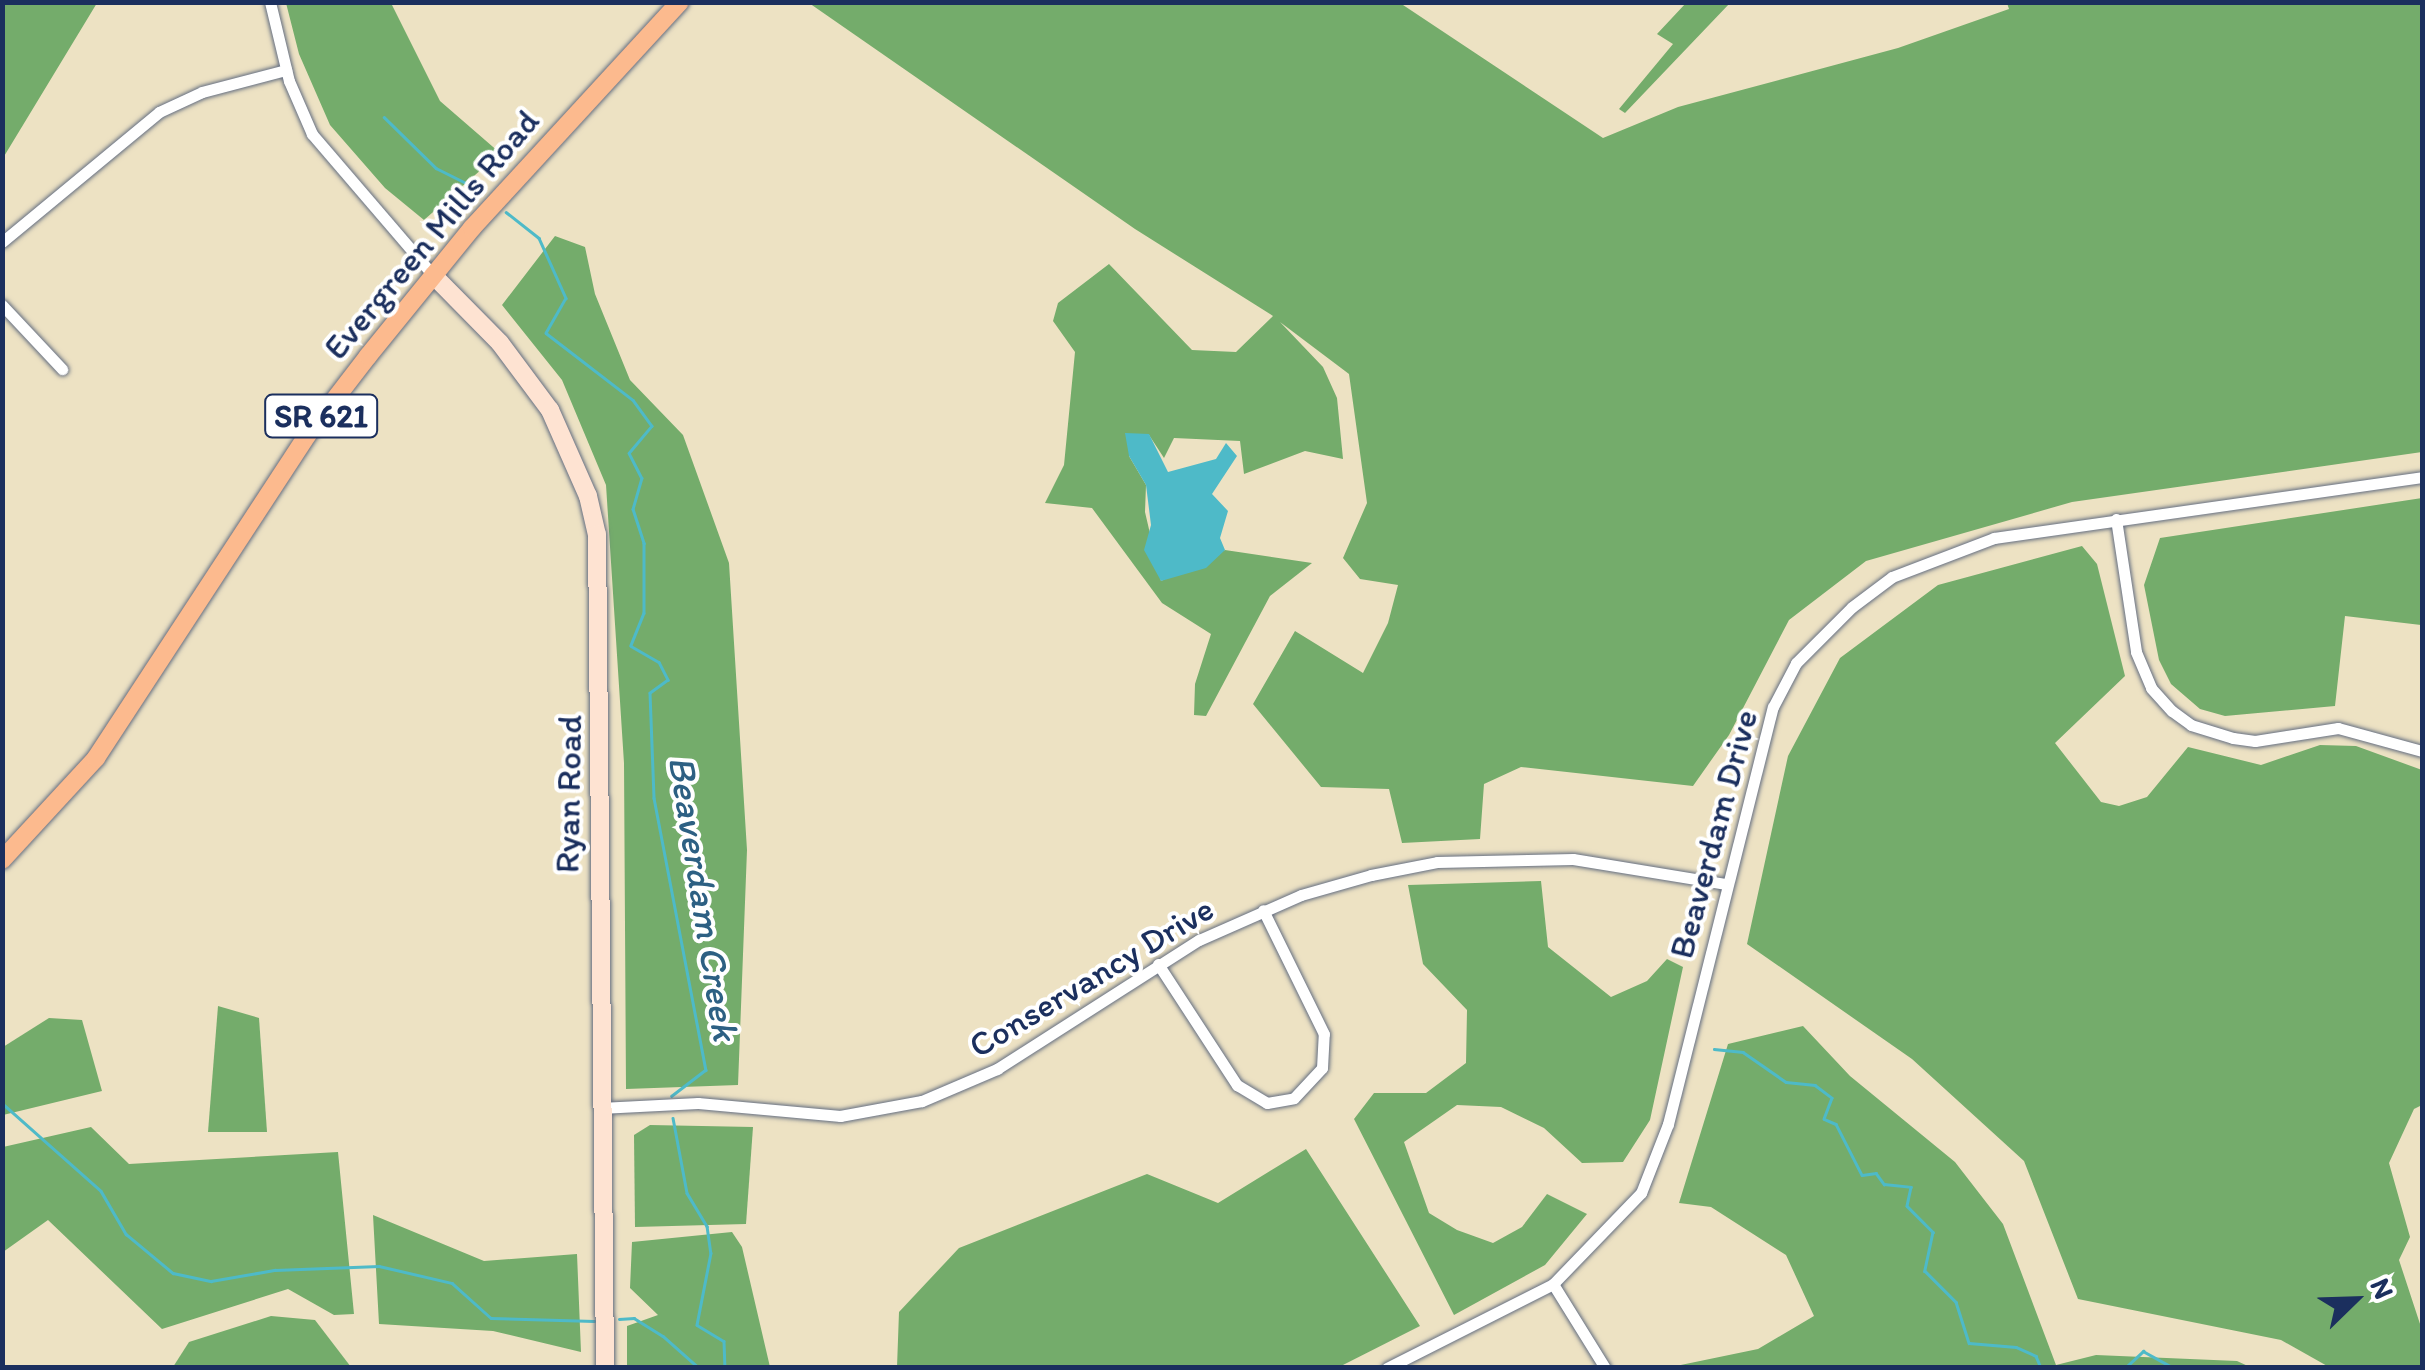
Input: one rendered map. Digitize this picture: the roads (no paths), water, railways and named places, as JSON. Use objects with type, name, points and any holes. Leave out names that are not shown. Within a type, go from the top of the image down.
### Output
[{"type":"main road","name":"Evergreen Mills Road","points":[[2,860],[96,758],[308,434],[433,274],[680,2]]},
{"type":"main road","name":"Ryan Road","points":[[433,274],[500,343],[550,410],[597,534],[603,646],[600,1108],[606,1368]]},
{"type":"street","points":[[270,2],[286,70],[325,154],[433,274]]},
{"type":"street","points":[[2,242],[159,112],[202,92],[286,70]]},
{"type":"street","points":[[2,305],[62,369]]},
{"type":"street","name":"Beaverdam Drive","points":[[1388,1368],[1553,1284],[1616,1226],[1656,1165],[1773,707],[1796,663],[1822,634],[1892,577],[1943,554],[2033,530],[2422,477]]},
{"type":"street","points":[[2116,518],[2136,652],[2151,688],[2172,711],[2233,738],[2255,741],[2338,728],[2422,751]]},
{"type":"street","name":"Conservancy Drive","points":[[600,1108],[698,1104],[840,1116],[922,1101],[997,1069],[1158,964],[1263,910],[1371,874],[1438,862],[1573,858],[1725,884]]},
{"type":"street","points":[[1158,964],[1237,1085],[1267,1103],[1294,1098],[1322,1068],[1324,1034],[1263,910]]},
{"type":"street","points":[[1553,1284],[1606,1368]]},
{"type":"water","points":[[1125,433],[1149,434],[1168,472],[1216,459],[1226,443],[1237,456],[1212,494],[1228,511],[1220,538],[1225,550],[1206,568],[1161,581],[1144,550],[1151,525],[1146,485],[1129,456]]},
{"type":"waterway","name":"Beaverdam Creek","points":[[384,117],[436,168],[482,191]]},
{"type":"waterway","name":"Beaverdam Creek","points":[[506,212],[539,238],[566,298],[546,333],[633,400],[652,426],[629,453],[642,478],[633,509],[644,543],[644,613],[631,646],[659,662],[668,680],[650,693],[654,798],[706,1070],[672,1096]]},
{"type":"waterway","points":[[1714,1049],[1743,1052],[1786,1082],[1815,1085],[1832,1098],[1824,1119],[1836,1124],[1862,1175],[1876,1173],[1884,1184],[1911,1187],[1907,1206],[1933,1232],[1925,1271],[1956,1302],[1969,1343],[2016,1347],[2036,1356],[2041,1368]]},
{"type":"waterway","points":[[2,1103],[101,1191],[126,1234],[173,1273],[211,1281],[275,1270],[379,1266],[452,1283],[491,1318],[594,1321]]},
{"type":"waterway","name":"Beaverdam Creek","points":[[673,1118],[687,1193],[707,1226],[711,1253],[697,1325],[724,1341],[725,1368]]},
{"type":"waterway","points":[[619,1319],[634,1318],[663,1336],[699,1368]]},
{"type":"waterway","points":[[2125,1368],[2143,1351],[2174,1368]]}]
